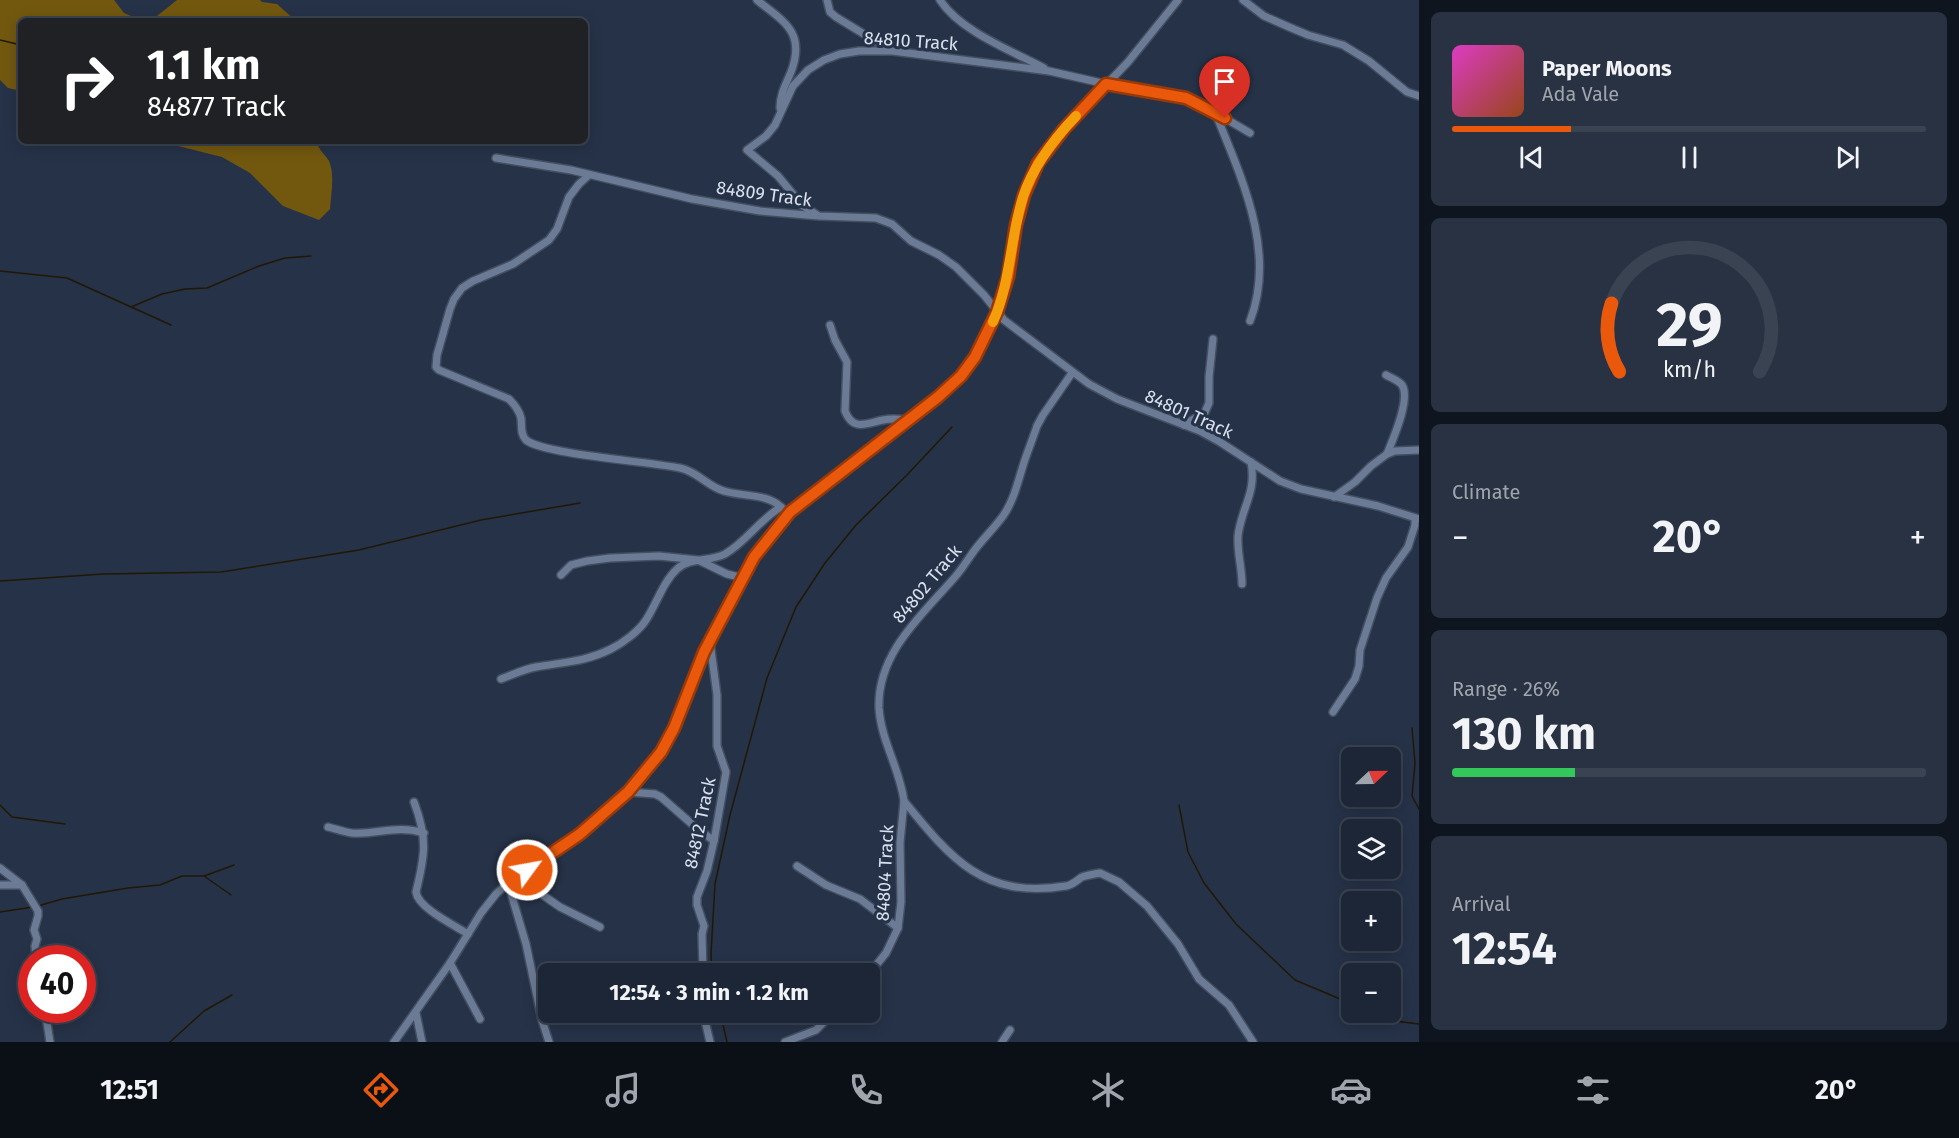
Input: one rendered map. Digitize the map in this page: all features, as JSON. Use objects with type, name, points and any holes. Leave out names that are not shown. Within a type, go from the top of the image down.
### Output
[{"type":"street","points":[[757,0],[780,17],[790,29],[795,43],[795,59],[780,99],[780,110]]},
{"type":"street","points":[[827,0],[830,12],[836,17],[892,51]]},
{"type":"street","points":[[940,0],[950,12],[977,33],[1049,71]]},
{"type":"street","points":[[394,1042],[496,894],[508,883],[580,834],[628,792],[661,752],[674,728],[710,642],[754,557],[790,512],[938,397],[961,376],[975,357],[997,312],[1008,277],[1016,225],[1024,195],[1038,163],[1064,129],[1128,62],[1178,0]]},
{"type":"street","points":[[1243,0],[1264,16],[1308,35],[1343,45],[1369,61],[1407,92],[1419,96]]},
{"type":"street","name":"84810 Track","points":[[819,216],[802,205],[778,176],[747,150],[766,136],[775,125],[793,86],[808,70],[840,54],[859,51],[892,51],[1049,71],[1106,84],[1179,96],[1215,112],[1250,133]]},
{"type":"street","points":[[1215,112],[1243,186],[1258,239],[1259,290],[1250,321]]},
{"type":"street","name":"84809 Track","points":[[496,158],[589,175],[720,204],[778,213],[884,220],[911,241],[939,255],[956,267],[984,295],[997,312]]},
{"type":"street","points":[[589,175],[569,197],[557,229],[549,240],[513,264],[473,281],[462,288],[454,298],[437,356],[436,367],[509,399],[516,406],[521,418],[526,440],[533,443],[561,451],[683,468],[721,491],[769,499],[790,512]]},
{"type":"street","name":"84801 Track","points":[[997,312],[1072,373],[1117,399],[1184,425],[1220,442],[1281,481],[1301,489],[1378,506],[1417,518]]},
{"type":"street","points":[[830,325],[846,362],[845,411],[848,417],[858,425],[895,418],[908,420]]},
{"type":"street","points":[[1184,425],[1205,412],[1209,403],[1209,370],[1213,339]]},
{"type":"street","name":"84802 Track","points":[[1072,373],[1043,415],[1011,503],[1004,516],[902,638],[889,663],[882,684],[879,708],[882,727],[904,801],[959,862],[976,874],[1006,886],[1024,888],[1070,886],[1079,879],[1100,873],[1119,882],[1148,906],[1178,944],[1199,979],[1229,1005],[1253,1042]]},
{"type":"street","points":[[1386,375],[1401,384],[1404,395],[1387,454]]},
{"type":"street","points":[[1334,497],[1387,454],[1395,451],[1419,450]]},
{"type":"street","points":[[1242,584],[1238,535],[1253,485],[1254,475],[1251,462]]},
{"type":"street","points":[[561,575],[566,568],[578,563],[610,558],[659,556],[711,560],[725,554],[746,538],[762,520],[781,507]]},
{"type":"street","points":[[1333,712],[1355,679],[1360,650],[1377,598],[1386,578],[1408,547],[1417,518]]},
{"type":"street","points":[[501,679],[534,667],[564,664],[598,654],[623,641],[645,622],[666,583],[676,570],[688,562],[698,560],[726,574],[743,578]]},
{"type":"street","name":"84812 Track","points":[[703,963],[704,926],[697,905],[697,897],[707,871],[714,841],[726,772],[717,746],[717,695],[710,642]]},
{"type":"street","points":[[628,792],[655,794],[661,797],[714,841]]},
{"type":"street","name":"84804 Track","points":[[878,963],[898,928],[901,902],[900,843],[904,801]]},
{"type":"street","points":[[414,802],[424,833],[425,851],[416,892],[417,897],[427,908],[468,934]]},
{"type":"street","points":[[903,824],[922,823]]},
{"type":"street","points":[[328,827],[351,832],[401,828],[424,833]]},
{"type":"street","points":[[797,866],[826,885],[860,899],[898,928]]},
{"type":"street","points":[[0,868],[22,885],[38,911],[34,930],[37,939],[35,945]]},
{"type":"street","points":[[518,878],[560,907],[600,927]]},
{"type":"street","points":[[508,883],[526,944],[549,1042]]},
{"type":"street","points":[[0,885],[22,885]]},
{"type":"street","points":[[450,963],[480,1019]]},
{"type":"street","points":[[416,1013],[422,1042]]},
{"type":"street","points":[[47,1023],[50,1042]]},
{"type":"street","points":[[706,1023],[710,1042]]},
{"type":"street","points":[[785,1042],[816,1030],[823,1023]]},
{"type":"street","points":[[1002,1042],[1010,1030]]},
{"type":"shaded area","points":[[0,0],[114,0],[124,13],[136,18],[18,18],[18,90],[8,88],[0,80]]},
{"type":"shaded area","points":[[177,0],[260,0],[277,4],[293,18],[152,18]]},
{"type":"shaded area","points":[[170,144],[318,144],[331,166],[330,209],[319,220],[283,206],[250,173],[222,157]]},
{"type":"waterway","points":[[0,40],[18,44]]},
{"type":"waterway","points":[[131,307],[162,294],[185,289],[207,288],[259,266],[285,258],[311,256]]},
{"type":"waterway","points":[[0,271],[67,278],[171,325]]},
{"type":"waterway","points":[[711,963],[715,884],[730,815],[767,678],[796,607],[825,563],[856,525],[952,427]]},
{"type":"waterway","points":[[0,581],[103,574],[221,572],[359,550],[481,520],[580,503]]},
{"type":"waterway","points":[[1412,728],[1415,763],[1412,796],[1419,809]]},
{"type":"waterway","points":[[0,805],[12,817],[65,824]]},
{"type":"waterway","points":[[1179,805],[1188,852],[1204,883],[1236,924],[1295,980],[1341,999]]},
{"type":"waterway","points":[[204,876],[234,865]]},
{"type":"waterway","points":[[38,906],[62,899],[160,885],[182,876],[204,876],[231,895]]},
{"type":"waterway","points":[[0,912],[33,907]]},
{"type":"waterway","points":[[170,1042],[204,1011],[232,995]]},
{"type":"waterway","points":[[1401,1022],[1419,1024]]},
{"type":"waterway","points":[[723,1023],[727,1042]]},
{"type":"slow traffic","points":[[993,322],[1008,277],[1016,225],[1024,195],[1038,163],[1076,116]]},
{"type":"route","points":[[527,870],[580,834],[628,792],[661,752],[674,728],[704,652],[728,605],[754,557],[790,512],[938,397],[961,376],[975,357],[997,312],[1008,277],[1016,225],[1024,195],[1038,163],[1064,129],[1106,84],[1172,94],[1206,107],[1225,118]]}]
